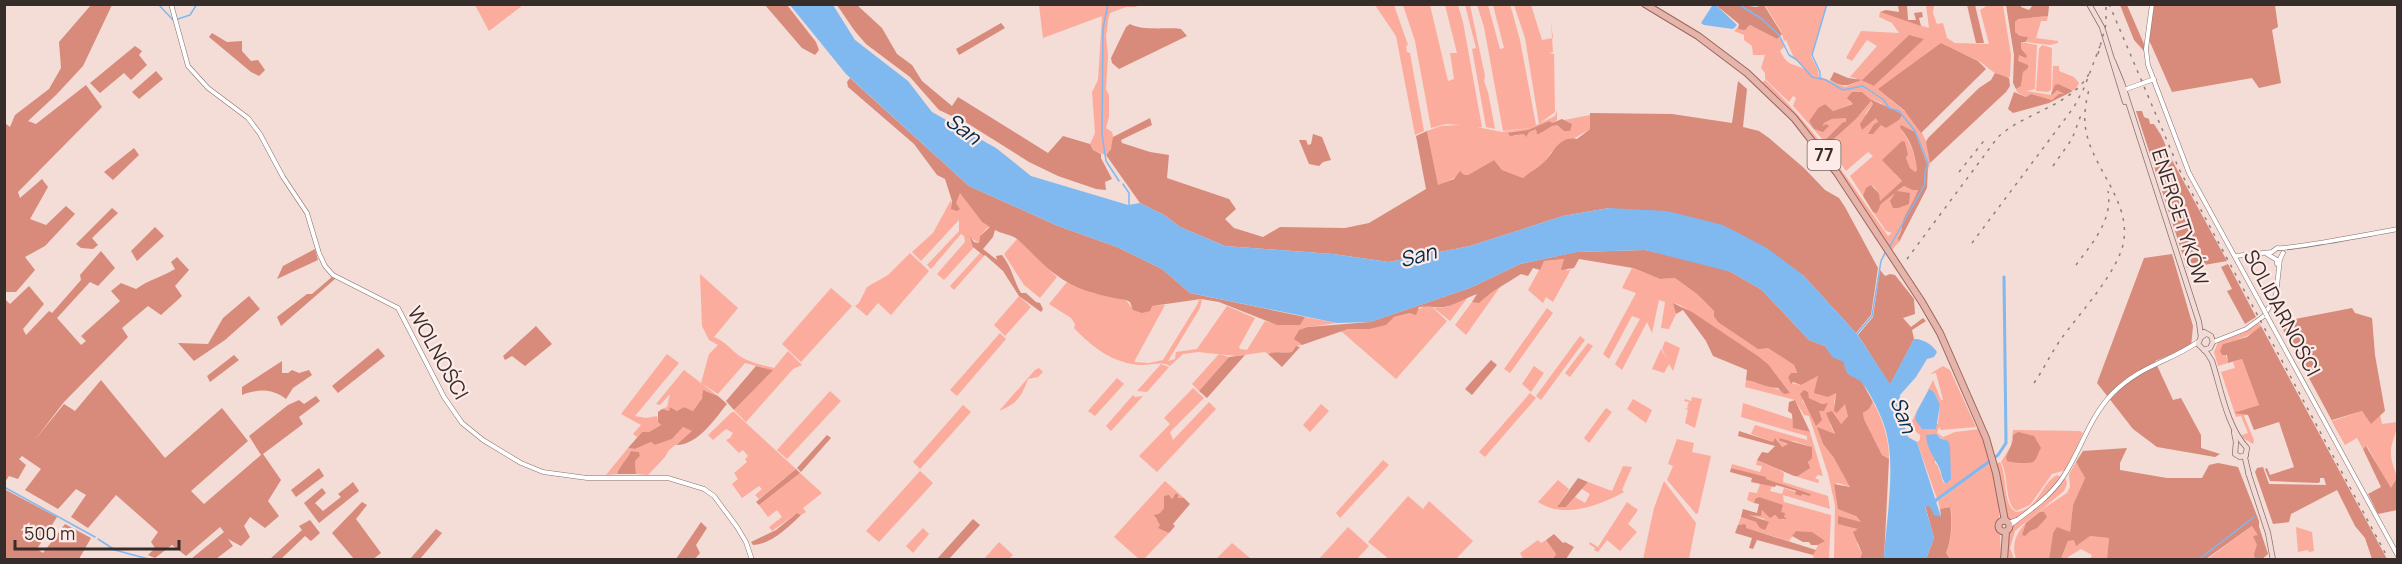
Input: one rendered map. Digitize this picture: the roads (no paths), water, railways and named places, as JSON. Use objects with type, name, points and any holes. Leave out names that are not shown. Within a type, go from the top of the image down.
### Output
[{"type":"main road","name":"77","points":[[1645,4],[1717,49],[1771,94],[1821,151],[1883,242],[1935,324],[1980,423],[1992,456],[2005,526],[2004,560]]},
{"type":"main road","name":"ENERGETYKÓW","points":[[2090,4],[2102,27],[2124,90],[2199,322],[2201,337]]},
{"type":"main road","name":"ENERGETYKÓW","points":[[2113,61],[2123,98],[2133,121]]},
{"type":"main road","name":"ENERGETYKÓW","points":[[2199,322],[2206,334]]},
{"type":"main road","points":[[2212,361],[2200,347],[2201,337],[2206,334],[2212,342],[2212,361],[2233,427],[2236,446],[2234,453],[2239,457],[2249,475]]},
{"type":"main road","points":[[2200,347],[2212,342]]},
{"type":"main road","points":[[2233,427],[2247,449],[2249,475],[2268,534],[2273,560]]},
{"type":"main road","points":[[2236,446],[2243,445]]},
{"type":"main road","points":[[2239,457],[2246,454]]},
{"type":"street","name":"WOLNOŚCI","points":[[171,4],[188,66],[208,87],[248,118],[261,134],[283,177],[308,213],[317,248],[325,266],[333,275],[398,308],[444,397],[462,423],[483,440],[515,460],[543,472],[587,478],[668,478],[704,489],[718,501],[737,527],[746,542],[752,560]]},
{"type":"street","name":"SOLIDARNOŚCI","points":[[2152,4],[2146,51],[2147,62],[2189,173],[2397,556]]},
{"type":"street","points":[[2124,90],[2154,79]]},
{"type":"street","points":[[2118,82],[2124,90],[2123,98]]},
{"type":"street","points":[[2212,342],[2250,327],[2268,310],[2277,289],[2278,260],[2283,251],[2397,229]]},
{"type":"street","points":[[2272,253],[2275,248],[2283,251]]},
{"type":"street","points":[[2235,257],[2262,252],[2272,253],[2278,260]]},
{"type":"street","points":[[2005,526],[2037,506],[2058,484],[2095,417],[2113,394],[2144,369],[2187,349],[2200,347]]},
{"type":"water","points":[[790,5],[833,5],[855,40],[908,81],[932,112],[996,148],[1031,176],[1128,205],[1140,203],[1164,215],[1180,227],[1225,246],[1333,254],[1389,262],[1470,246],[1563,216],[1609,208],[1667,211],[1723,225],[1767,248],[1803,275],[1857,334],[1890,384],[1914,339],[1927,342],[1937,352],[1934,357],[1927,359],[1916,377],[1900,395],[1899,409],[1908,437],[1917,442],[1941,517],[1934,515],[1930,507],[1925,506],[1934,538],[1926,559],[1884,559],[1890,487],[1889,450],[1881,417],[1866,388],[1846,372],[1844,362],[1832,357],[1825,346],[1809,340],[1762,290],[1731,272],[1645,250],[1577,252],[1520,264],[1470,288],[1370,322],[1337,323],[1190,293],[1162,269],[1117,247],[1058,226],[969,186],[846,74]]},
{"type":"water","points":[[1712,6],[1717,6],[1737,25],[1733,29],[1701,23]]},
{"type":"water","points":[[1929,389],[1934,392],[1940,405],[1936,429],[1922,429],[1915,419]]},
{"type":"water","points":[[1936,434],[1948,441],[1950,446],[1951,479],[1946,484],[1929,448],[1926,435]]},
{"type":"waterway","points":[[158,4],[173,20]]},
{"type":"waterway","points":[[178,19],[190,15],[197,4]]},
{"type":"waterway","points":[[1108,4],[1103,29],[1102,134],[1106,161],[1119,181]]},
{"type":"waterway","points":[[1738,4],[1762,19],[1779,35],[1789,55],[1797,60],[1812,77],[1826,80],[1843,90],[1863,86],[1884,100],[1889,108],[1899,111],[1915,131],[1928,163],[1925,184],[1889,248]]},
{"type":"waterway","points":[[1820,79],[1820,72],[1812,55],[1827,4]]},
{"type":"waterway","points":[[1123,184],[1129,193],[1129,205]]},
{"type":"waterway","points":[[1856,335],[1872,316],[1881,261],[1886,251]]},
{"type":"waterway","points":[[1935,501],[1998,455],[2006,443],[2004,277]]},
{"type":"waterway","points":[[4,487],[95,537]]},
{"type":"waterway","points":[[2198,560],[2254,517]]},
{"type":"waterway","points":[[98,539],[115,550],[152,560]]},
{"type":"railway","points":[[2098,54],[2106,24],[2106,4]]},
{"type":"railway","points":[[2109,4],[2179,169],[2389,560]]},
{"type":"railway","points":[[1972,243],[2074,107],[2100,46]]},
{"type":"railway","points":[[1907,259],[1998,137],[2009,128],[2073,92],[2091,70]]},
{"type":"railway","points":[[2034,383],[2061,339],[2107,277],[2121,251],[2124,239],[2121,211],[2090,145],[2086,131],[2085,108],[2090,86]]},
{"type":"railway","points":[[2053,166],[2072,139],[2081,115]]},
{"type":"railway","points":[[1959,172],[1987,137]]},
{"type":"railway","points":[[2076,265],[2104,222],[2109,202],[2108,191]]},
{"type":"water label","name":"San","points":[[963,129]]},
{"type":"water label","name":"San","points":[[1418,256]]},
{"type":"water label","name":"San","points":[[1903,415]]}]
